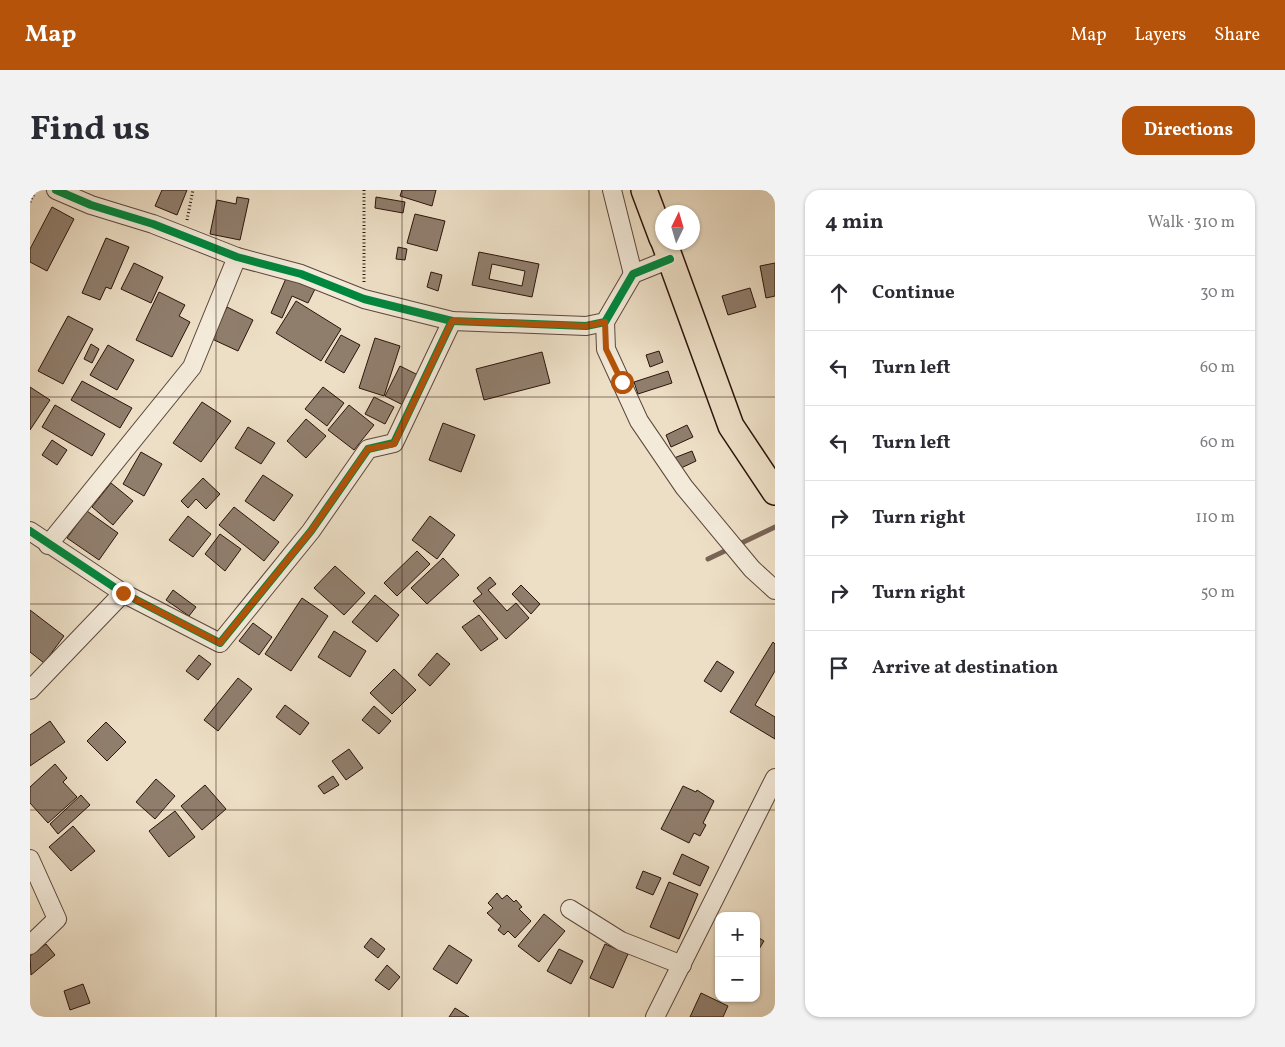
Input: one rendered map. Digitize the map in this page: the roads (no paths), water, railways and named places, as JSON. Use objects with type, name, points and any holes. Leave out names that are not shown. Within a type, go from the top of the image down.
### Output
[{"type":"highway","points":[[644,190],[655,218]]},
{"type":"highway","points":[[667,250],[730,426],[775,492]]},
{"type":"street","points":[[56,190],[91,205],[183,235],[237,257],[301,274],[364,299],[452,321],[586,326],[605,322]]},
{"type":"street","points":[[612,190],[633,274]]},
{"type":"street","points":[[662,250],[633,274],[605,322],[606,349],[638,422],[684,487],[752,569],[775,590]]},
{"type":"street","points":[[48,545],[192,367],[237,257]]},
{"type":"street","points":[[30,531],[48,545],[123,593],[220,643],[311,531],[368,449],[394,444],[452,321]]},
{"type":"street","points":[[30,690],[123,593]]},
{"type":"street","points":[[655,1017],[775,778]]},
{"type":"street","points":[[30,860],[57,919],[30,945]]},
{"type":"street","points":[[570,910],[621,942],[682,965]]},
{"type":"waterway","points":[[708,559],[775,527]]}]
